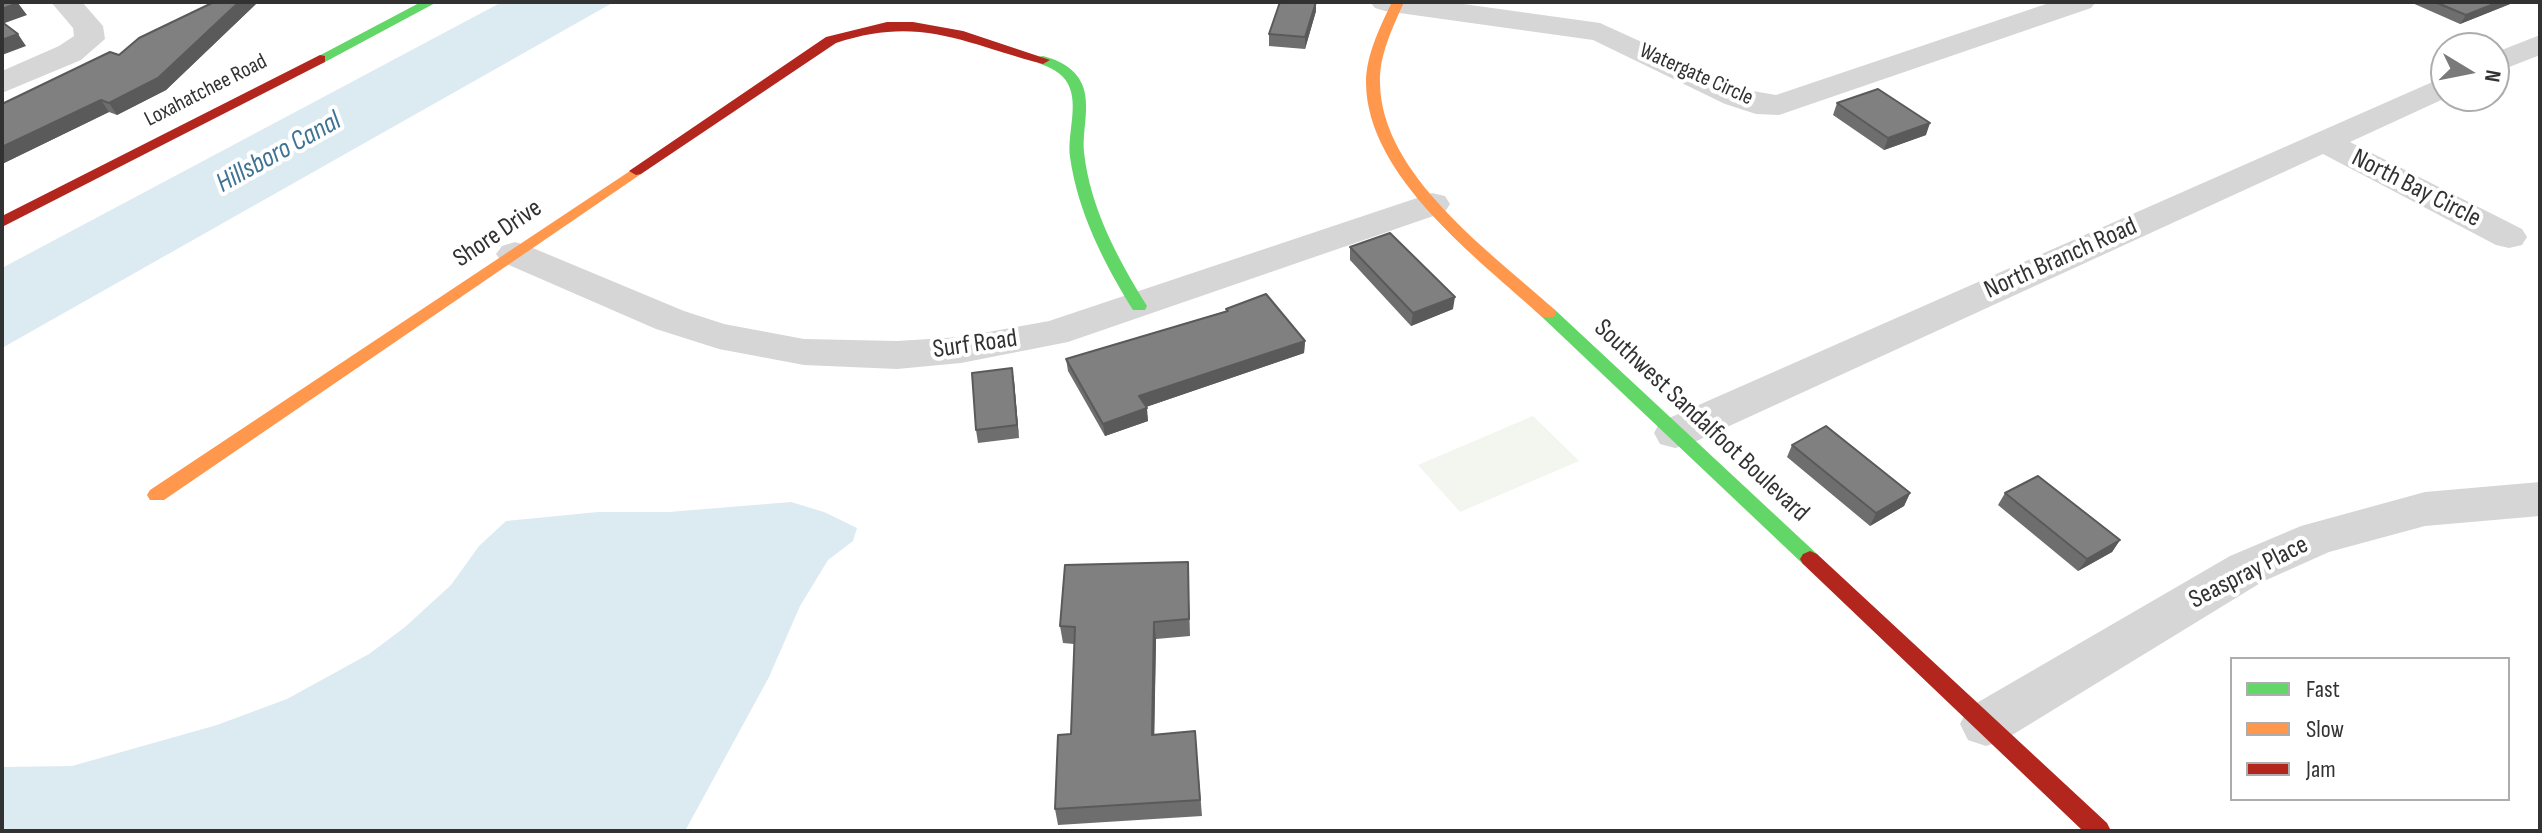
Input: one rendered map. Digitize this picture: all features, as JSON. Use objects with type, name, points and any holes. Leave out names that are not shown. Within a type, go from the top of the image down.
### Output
[{"type":"street","points":[[2,83],[70,53],[90,39],[88,26],[66,2]]},
{"type":"street","name":"Loxahatchee Road","points":[[2,222],[431,2]]},
{"type":"street","name":"Watergate Circle","points":[[1393,3],[1600,32],[1736,97],[1756,104],[1779,105],[2081,2]]},
{"type":"street","name":"Southwest Sandalfoot Boulevard","points":[[1393,3],[1371,78],[1375,118],[1386,146],[1405,175],[1432,204],[2099,831]]},
{"type":"street","name":"Shore Drive","points":[[157,495],[831,40],[872,25],[905,22],[924,25],[1048,62],[1062,68],[1074,79],[1078,89],[1075,157],[1081,188],[1110,263],[1139,306]]},
{"type":"street","points":[[2510,57],[2540,44]]},
{"type":"street","name":"North Branch Road","points":[[1675,433],[2430,93]]},
{"type":"street","name":"North Bay Circle","points":[[2323,141],[2509,237]]},
{"type":"street","name":"Surf Road","points":[[515,254],[683,324],[747,343],[804,352],[897,355],[961,350],[1054,333],[1432,204]]},
{"type":"street","name":"Seaspray Place","points":[[1986,724],[2246,569],[2317,538],[2425,509],[2540,499]]},
{"type":"shaded area","points":[[1533,416],[1579,461],[1460,512],[1418,465]]},
{"type":"water","name":"Hillsboro Canal","points":[[502,2],[614,2],[2,348],[2,268]]},
{"type":"water","points":[[791,502],[824,512],[857,528],[853,541],[828,560],[800,606],[769,677],[685,831],[2,831],[2,767],[72,766],[217,725],[287,699],[369,654],[405,627],[451,585],[479,546],[506,521],[598,512],[669,512]]},
{"type":"building","points":[[2,2],[17,2],[18,3],[2,9]]},
{"type":"building","points":[[214,2],[239,2],[158,78],[109,103],[101,100],[2,147],[2,104],[110,52],[119,55],[139,38]]},
{"type":"building","points":[[1280,2],[1316,2],[1305,37],[1269,34]]},
{"type":"building","points":[[2435,2],[2499,2],[2466,15]]},
{"type":"building","points":[[2,22],[18,34],[2,40]]},
{"type":"building","points":[[1878,89],[1930,123],[1888,138],[1837,103]]},
{"type":"building","points":[[1390,233],[1455,297],[1413,313],[1350,247]]},
{"type":"building","points":[[1266,294],[1305,341],[1139,396],[1147,408],[1103,424],[1066,359],[1228,311],[1226,309]]},
{"type":"building","points":[[1012,368],[1017,425],[976,430],[972,373]]},
{"type":"building","points":[[1826,426],[1910,493],[1876,513],[1792,445]]},
{"type":"building","points":[[2038,476],[2120,540],[2087,559],[2005,493]]},
{"type":"building","points":[[1188,562],[1189,619],[1154,622],[1152,735],[1195,731],[1200,800],[1055,809],[1058,735],[1071,734],[1075,627],[1060,626],[1065,565]]},
{"type":"traffic: fast","points":[[320,59],[431,2]]},
{"type":"traffic: fast","points":[[1043,60],[1067,73],[1076,86],[1077,153],[1085,194],[1108,252],[1139,306]]},
{"type":"traffic: fast","points":[[1548,313],[1810,559]]},
{"type":"traffic: slow","points":[[1398,2],[1378,52],[1373,84],[1377,116],[1391,148],[1412,180],[1438,210],[1548,313]]},
{"type":"traffic: slow","points":[[157,495],[636,171]]},
{"type":"traffic: jam","points":[[636,171],[831,40],[860,31],[887,26],[938,29],[1043,60]]},
{"type":"traffic: jam","points":[[2,222],[320,59]]},
{"type":"traffic: jam","points":[[1810,559],[2099,831]]}]
